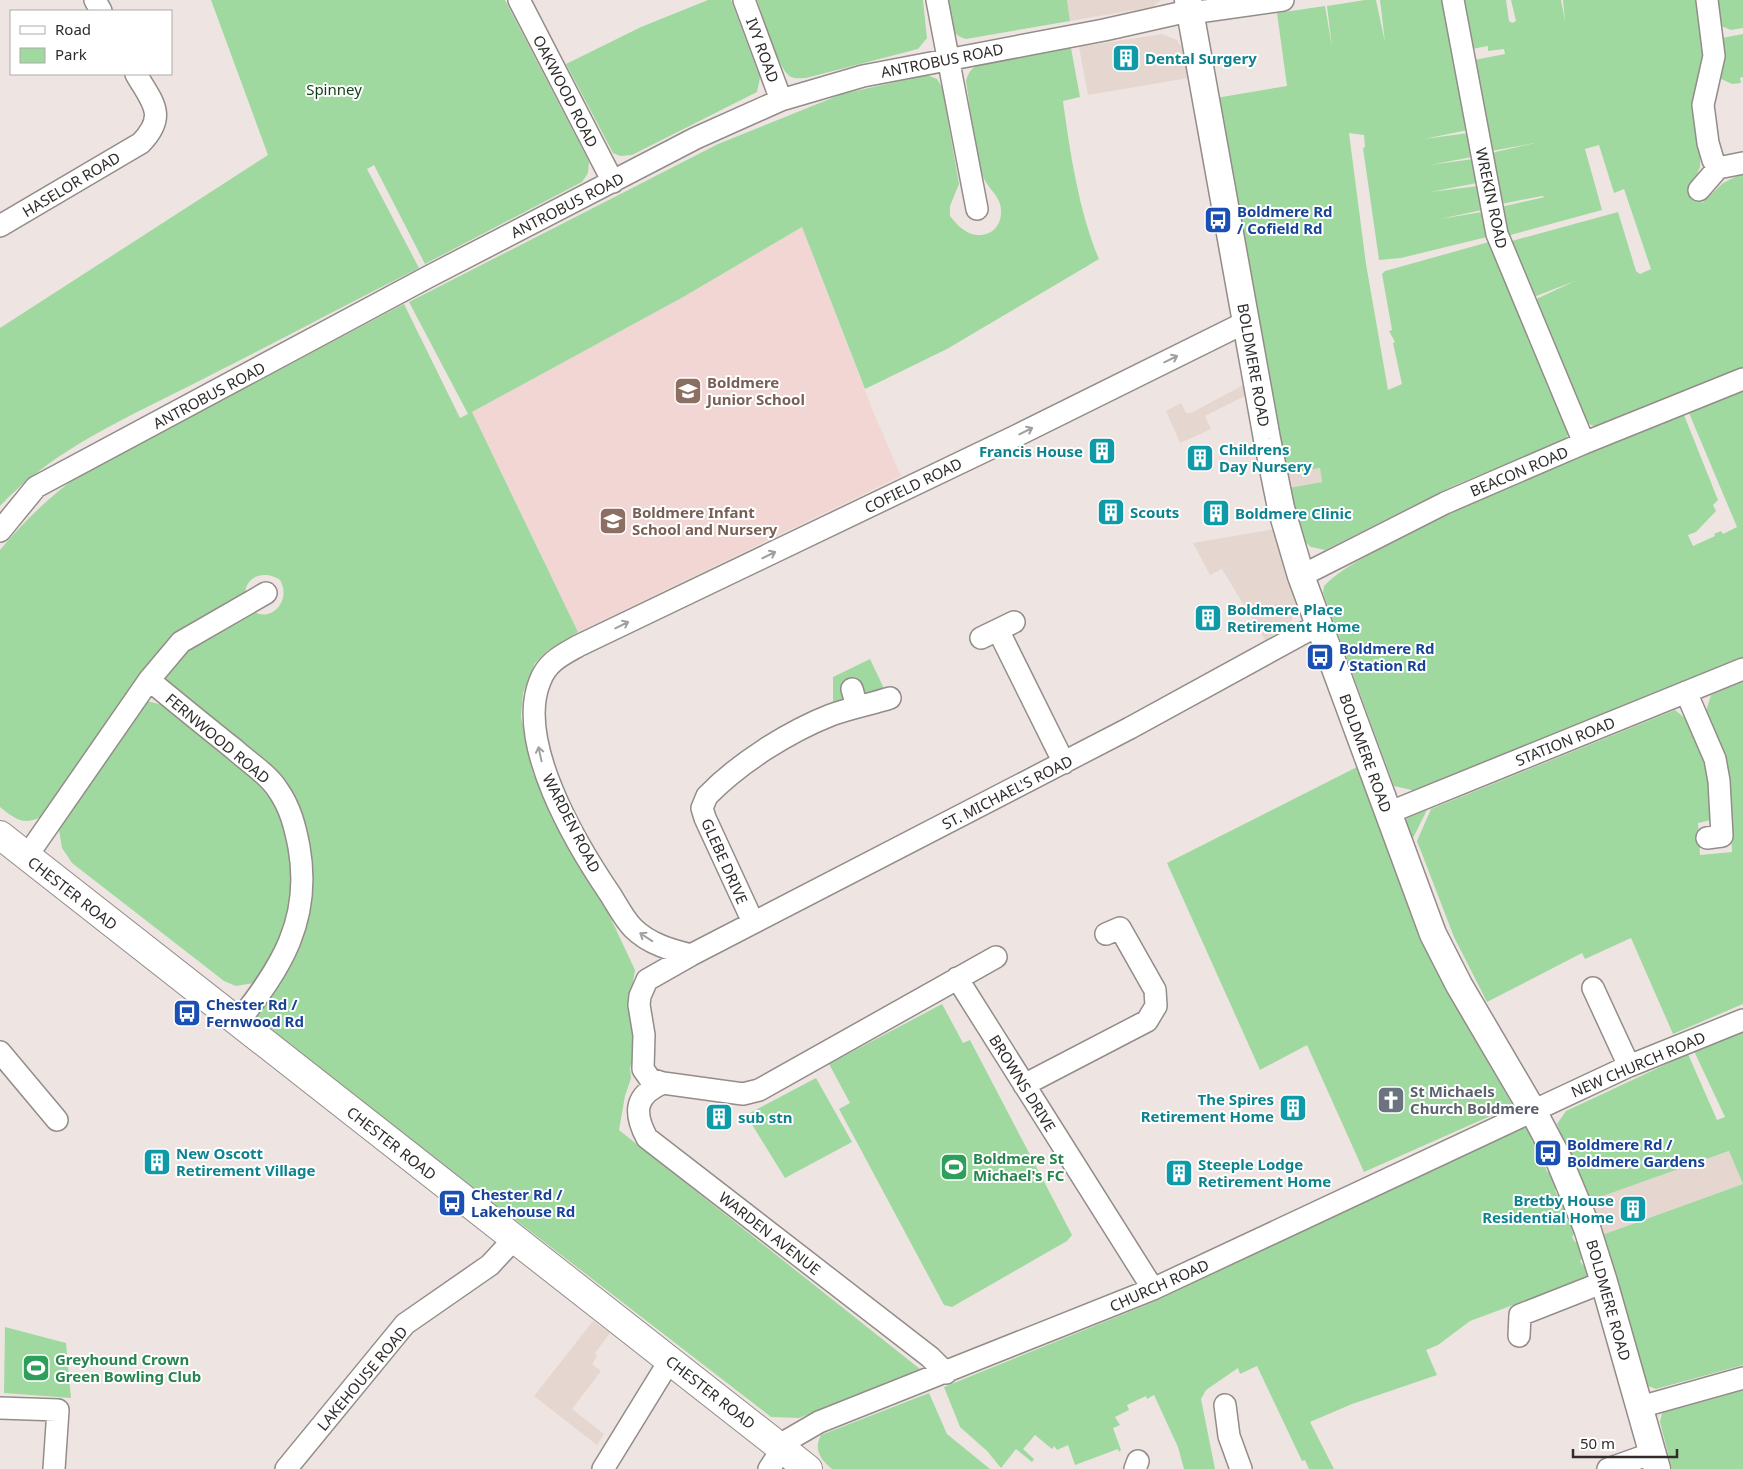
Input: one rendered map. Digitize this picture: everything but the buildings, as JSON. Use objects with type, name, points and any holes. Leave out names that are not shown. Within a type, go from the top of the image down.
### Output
[{"type":"highway","name":"CHESTER ROAD","points":[[0,835],[670,1360],[775,1458],[808,1469]]},
{"type":"main road","name":"BOLDMERE ROAD","points":[[1189,6],[1281,508],[1301,576],[1433,934],[1459,985],[1533,1111],[1559,1160],[1587,1228],[1655,1461]]},
{"type":"street","name":"OAKWOOD ROAD","points":[[518,0],[613,182]]},
{"type":"street","name":"IVY ROAD","points":[[744,0],[781,100]]},
{"type":"street","points":[[937,0],[977,209]]},
{"type":"street","name":"ANTROBUS ROAD","points":[[0,531],[36,487],[428,277],[696,138],[781,100],[863,76],[1189,6],[1283,0]]},
{"type":"street","name":"WREKIN ROAD","points":[[1453,0],[1497,234],[1584,443]]},
{"type":"street","points":[[1706,0],[1714,56],[1703,105],[1708,143],[1713,160],[1718,168]]},
{"type":"street","name":"HASELOR ROAD","points":[[0,226],[141,143],[156,125],[155,108],[137,75]]},
{"type":"street","points":[[1699,190],[1718,168],[1743,162]]},
{"type":"street","name":"COFIELD ROAD","points":[[578,646],[1018,435],[1246,322]]},
{"type":"street","name":"BEACON ROAD","points":[[1301,576],[1445,503],[1584,443],[1743,379]]},
{"type":"street","points":[[27,856],[149,680],[181,642],[266,593]]},
{"type":"street","name":"ST. MICHAEL'S ROAD","points":[[691,955],[1064,763],[1320,624]]},
{"type":"street","points":[[998,630],[1064,763]]},
{"type":"street","name":"WARDEN ROAD","points":[[578,646],[554,659],[539,682],[535,704],[535,728],[540,757],[550,785],[588,862],[634,929],[664,948],[691,955]]},
{"type":"street","name":"STATION ROAD","points":[[1388,812],[1743,669]]},
{"type":"street","name":"FERNWOOD ROAD","points":[[149,680],[255,767],[278,789],[292,815],[302,861],[302,892],[299,915],[283,959],[268,983],[238,1022]]},
{"type":"street","points":[[1686,692],[1715,759],[1719,781],[1722,836],[1707,838]]},
{"type":"street","name":"GLEBE DRIVE","points":[[753,922],[704,818],[702,808],[707,796],[770,746],[854,698],[890,698]]},
{"type":"street","points":[[1024,1085],[1147,1021],[1156,1006],[1155,990],[1121,926]]},
{"type":"street","points":[[691,955],[648,980],[640,996],[639,1005],[644,1035],[643,1069],[650,1079],[663,1083],[743,1094],[759,1090],[996,957]]},
{"type":"street","name":"BROWNS DRIVE","points":[[957,978],[1153,1289]]},
{"type":"street","points":[[1593,988],[1629,1066]]},
{"type":"street","name":"NEW CHURCH ROAD","points":[[1533,1111],[1629,1066],[1743,1020]]},
{"type":"street","points":[[0,1052],[57,1120]]},
{"type":"street","name":"WARDEN AVENUE","points":[[663,1083],[649,1088],[640,1099],[641,1126],[647,1138],[930,1357],[946,1373]]},
{"type":"street","name":"CHURCH ROAD","points":[[775,1458],[788,1440],[819,1422],[1153,1289],[1533,1111]]},
{"type":"street","name":"LAKEHOUSE ROAD","points":[[286,1469],[406,1324],[490,1265],[515,1238]]},
{"type":"street","points":[[1519,1336],[1520,1315],[1604,1282]]},
{"type":"street","points":[[603,1469],[670,1360]]},
{"type":"street","points":[[1640,1407],[1743,1378]]},
{"type":"street","points":[[1225,1405],[1229,1436],[1240,1469]]},
{"type":"street","points":[[0,1408],[58,1410],[54,1469]]},
{"type":"street","points":[[1608,1469],[1655,1461]]},
{"type":"shaded area","points":[[1067,0],[1161,0],[1152,7],[1070,21]]},
{"type":"shaded area","points":[[1162,34],[1177,40],[1186,55],[1194,77],[1088,95],[1079,47]]},
{"type":"shaded area","name":"Boldmere Junior School","points":[[802,227],[873,411],[901,476],[578,632],[472,412],[685,296]]},
{"type":"shaded area","points":[[1247,383],[1249,394],[1205,416],[1211,429],[1180,443],[1166,411],[1181,403],[1186,413],[1191,413]]},
{"type":"shaded area","points":[[1320,468],[1322,482],[1289,488],[1285,474]]},
{"type":"shaded area","points":[[1275,529],[1296,603],[1292,620],[1288,626],[1265,640],[1222,569],[1210,575],[1193,543]]},
{"type":"shaded area","points":[[1730,1151],[1743,1184],[1602,1235],[1589,1201]]},
{"type":"shaded area","points":[[593,1321],[610,1333],[595,1353],[597,1357],[592,1364],[601,1371],[572,1409],[604,1434],[597,1445],[534,1396]]},
{"type":"green space","name":"Spinney","points":[[211,0],[505,0],[589,162],[588,173],[582,182],[425,264],[374,165],[367,169],[419,268],[94,435],[44,467],[21,485],[0,506],[0,328],[268,155]]},
{"type":"green space","points":[[708,0],[731,0],[760,78],[757,92],[632,155],[620,156],[613,153],[566,64],[641,27]]},
{"type":"green space","points":[[757,0],[923,0],[927,38],[918,49],[806,78],[793,78],[781,64]]},
{"type":"green space","points":[[946,0],[1067,0],[1070,21],[966,39],[960,37],[950,24]]},
{"type":"green space","points":[[1376,0],[1385,42],[1380,0],[1444,0],[1468,130],[1424,139],[1468,133],[1472,157],[1430,165],[1473,159],[1477,183],[1430,192],[1478,186],[1482,210],[1440,219],[1482,212],[1487,237],[1401,258],[1379,260],[1363,148],[1365,147],[1364,135],[1349,133],[1366,264],[1388,390],[1402,384],[1393,343],[1395,342],[1389,331],[1392,330],[1382,274],[1385,271],[1489,242],[1569,432],[1566,439],[1453,486],[1325,550],[1311,547],[1304,541],[1289,488],[1322,482],[1320,468],[1285,474],[1216,98],[1287,86],[1277,13],[1325,6],[1332,47],[1327,6]]},
{"type":"green space","points":[[1464,0],[1506,0],[1509,21],[1512,23],[1516,21],[1511,0],[1561,0],[1565,21],[1563,0],[1695,0],[1705,50],[1700,167],[1690,190],[1702,203],[1723,183],[1743,173],[1743,367],[1598,427],[1586,421],[1532,301],[1575,281],[1531,298],[1508,242],[1618,212],[1636,271],[1640,274],[1651,269],[1624,189],[1614,193],[1599,145],[1585,149],[1602,210],[1507,236],[1501,207],[1545,197],[1501,204],[1491,153],[1535,143],[1491,151],[1474,60],[1505,54],[1504,49],[1488,51],[1488,46],[1472,49]]},
{"type":"green space","points":[[1718,0],[1743,0],[1743,28],[1731,30],[1721,26]]},
{"type":"green space","points":[[1743,34],[1743,77],[1740,78],[1741,83],[1732,84],[1719,78],[1722,38]]},
{"type":"green space","points":[[1071,48],[1080,97],[1063,101],[1072,161],[1081,202],[1099,259],[947,349],[865,389],[802,227],[685,296],[472,412],[578,632],[548,650],[535,663],[523,693],[521,717],[533,773],[552,819],[605,906],[635,970],[631,994],[637,1052],[630,1068],[631,1078],[625,1096],[619,1130],[920,1369],[799,1418],[771,1417],[254,1018],[286,974],[310,911],[309,842],[304,822],[294,795],[278,775],[164,679],[163,675],[191,645],[253,610],[259,614],[265,614],[277,609],[283,596],[280,580],[269,575],[257,576],[248,583],[245,595],[185,627],[168,642],[102,728],[41,817],[35,820],[24,821],[15,818],[0,807],[0,550],[38,509],[81,474],[404,304],[460,418],[468,414],[409,302],[718,144],[842,94],[927,75],[937,79],[942,87],[959,184],[950,206],[950,216],[960,227],[971,234],[981,235],[990,233],[1000,221],[1001,206],[985,181],[980,165],[966,81],[968,76],[978,64]]},
{"type":"green space","points":[[1743,391],[1743,658],[1416,791],[1394,786],[1323,593],[1324,586],[1353,564],[1442,518],[1544,472],[1684,415],[1718,500],[1713,505],[1716,511],[1696,532],[1688,535],[1693,546],[1715,536],[1714,534],[1721,531],[1723,534],[1737,527],[1689,413]]},
{"type":"green space","points":[[870,659],[890,701],[846,699],[833,705],[833,677]]},
{"type":"green space","points":[[1743,682],[1743,1004],[1673,1034],[1631,938],[1585,959],[1582,953],[1487,1002],[1454,937],[1417,841],[1431,809],[1675,710],[1691,723],[1708,768],[1711,820],[1698,823],[1700,855],[1732,852],[1730,804],[1705,714],[1711,695]]},
{"type":"green space","points":[[147,701],[163,705],[250,777],[267,795],[283,827],[291,868],[289,909],[278,945],[254,983],[236,986],[224,981],[72,863],[62,848],[59,830]]},
{"type":"green space","points":[[1359,766],[1461,1014],[1513,1106],[1364,1172],[1307,1045],[1260,1070],[1167,863]]},
{"type":"green space","points":[[1427,810],[1411,842],[1402,820]]},
{"type":"green space","name":"Boldmere St Michael's FC","points":[[942,1004],[963,1043],[970,1040],[1072,1235],[1067,1241],[952,1307],[944,1305],[839,1109],[850,1103],[829,1064]]},
{"type":"green space","points":[[1743,1032],[1743,1184],[1729,1151],[1589,1201],[1557,1124],[1566,1111],[1688,1054],[1717,1120],[1725,1117],[1694,1051]]},
{"type":"green space","points":[[816,1078],[852,1142],[785,1178],[746,1115]]},
{"type":"green space","points":[[1528,1125],[1533,1134],[1531,1136],[1532,1142],[1536,1141],[1548,1164],[1545,1166],[1547,1172],[1551,1171],[1558,1187],[1555,1190],[1557,1195],[1560,1195],[1568,1212],[1563,1215],[1566,1220],[1572,1223],[1575,1233],[1572,1237],[1575,1242],[1578,1242],[1583,1257],[1580,1261],[1591,1276],[1470,1321],[1438,1345],[1426,1350],[1437,1375],[1352,1404],[1310,1422],[1334,1469],[1309,1469],[1305,1460],[1302,1461],[1257,1366],[1240,1374],[1238,1368],[1206,1390],[1201,1399],[1215,1469],[1184,1469],[1178,1447],[1154,1395],[1147,1399],[1146,1396],[1127,1405],[1129,1410],[1115,1417],[1120,1425],[1113,1428],[1121,1450],[1119,1452],[1118,1449],[1075,1465],[1068,1445],[1057,1450],[1054,1446],[1052,1449],[1035,1435],[1023,1449],[1034,1459],[1032,1462],[1016,1449],[1001,1468],[987,1451],[960,1427],[944,1387],[1151,1303]]},
{"type":"green space","points":[[1743,1184],[1743,1365],[1656,1389],[1648,1386],[1602,1235]]},
{"type":"green space","name":"Greyhound Crown Green Bowling Club","points":[[5,1327],[66,1343],[71,1398],[4,1393]]},
{"type":"green space","points":[[1743,1390],[1743,1469],[1672,1469],[1660,1422],[1662,1413]]},
{"type":"green space","points":[[929,1393],[947,1434],[990,1469],[832,1469],[819,1454],[818,1445],[821,1435]]},
{"type":"place","name":"Dental Surgery","points":[[1126,58]]},
{"type":"place","name":"Boldmere Rd / Cofield Rd","points":[[1218,220]]},
{"type":"place","name":"Boldmere Junior School","points":[[688,391]]},
{"type":"place","name":"Francis House","points":[[1102,451]]},
{"type":"place","name":"Childrens Day Nursery","points":[[1200,458]]},
{"type":"place","name":"Scouts","points":[[1111,512]]},
{"type":"place","name":"Boldmere Clinic","points":[[1216,513]]},
{"type":"place","name":"Boldmere Infant School and Nursery","points":[[613,521]]},
{"type":"place","name":"Boldmere Place Retirement Home","points":[[1208,618]]},
{"type":"place","name":"Boldmere Rd / Station Rd","points":[[1320,657]]},
{"type":"place","name":"Chester Rd / Fernwood Rd","points":[[187,1013]]},
{"type":"place","name":"St Michaels Church Boldmere","points":[[1391,1100]]},
{"type":"place","name":"The Spires Retirement Home","points":[[1293,1108]]},
{"type":"place","name":"sub stn","points":[[719,1117]]},
{"type":"place","name":"Boldmere Rd / Boldmere Gardens","points":[[1548,1153]]},
{"type":"place","name":"New Oscott Retirement Village","points":[[157,1162]]},
{"type":"place","name":"Boldmere St Michael's FC","points":[[954,1167]]},
{"type":"place","name":"Steeple Lodge Retirement Home","points":[[1179,1173]]},
{"type":"place","name":"Chester Rd / Lakehouse Rd","points":[[452,1203]]},
{"type":"place","name":"Bretby House Residential Home","points":[[1633,1209]]},
{"type":"place","name":"Greyhound Crown Green Bowling Club","points":[[36,1368]]}]
